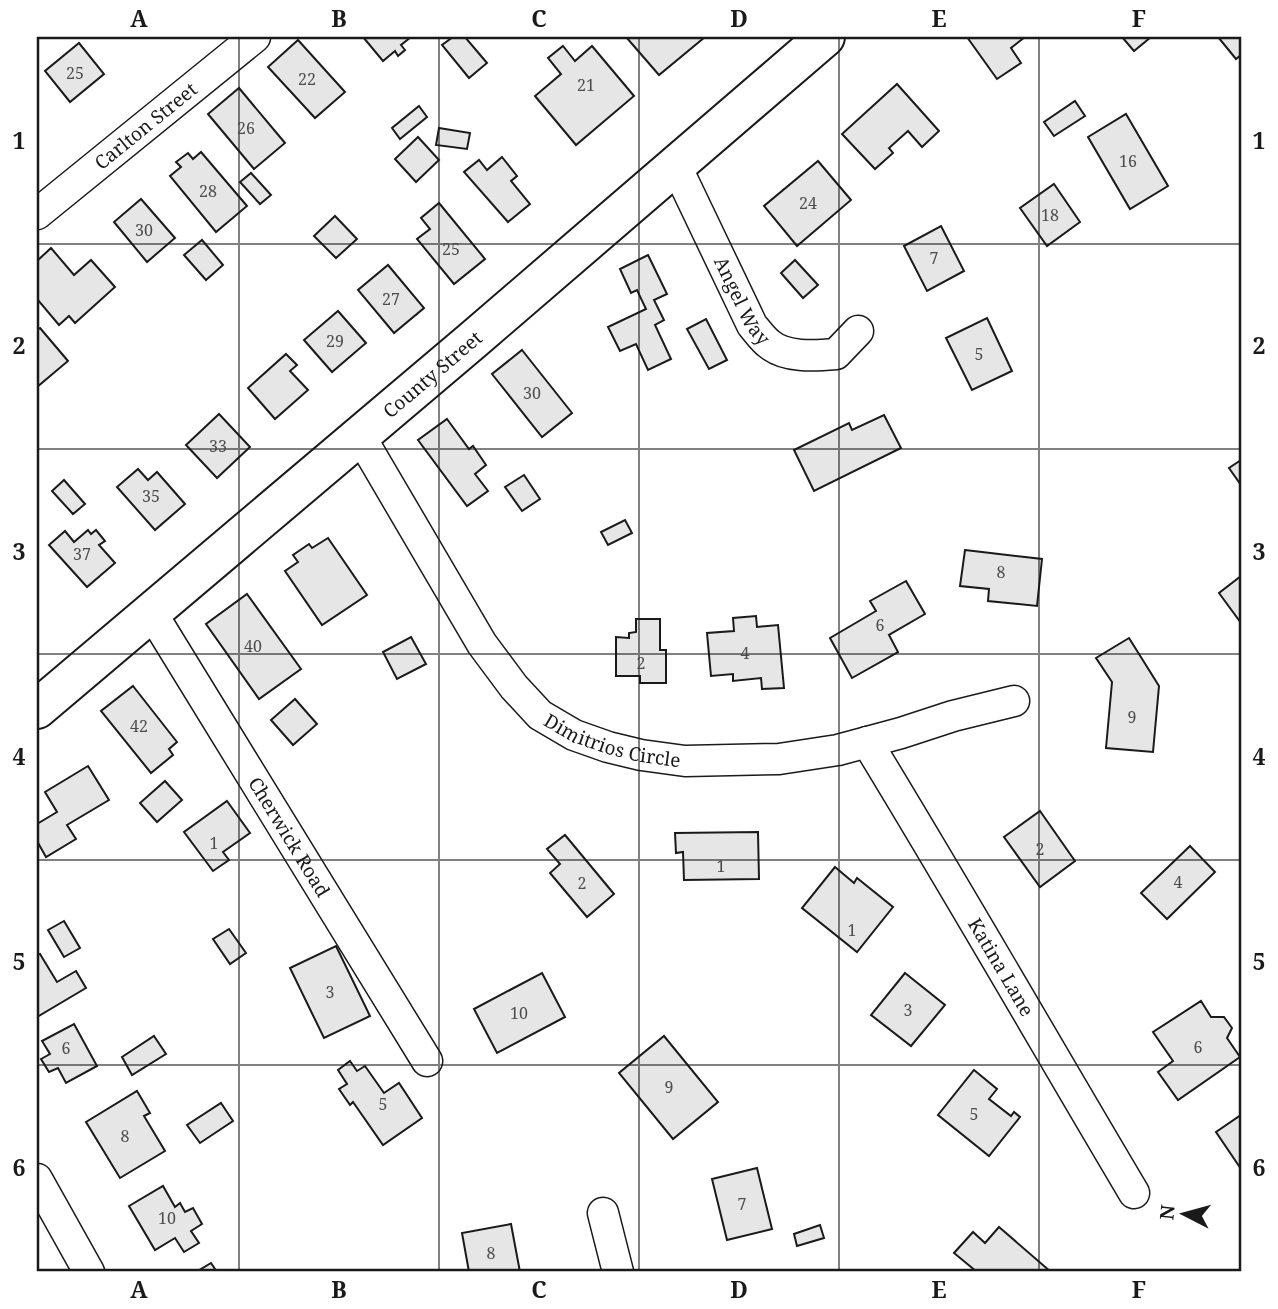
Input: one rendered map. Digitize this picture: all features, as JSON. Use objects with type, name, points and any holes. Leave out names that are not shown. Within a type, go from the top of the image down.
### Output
[{"type":"main road","name":"County Street","points":[[37,709],[825,37]]},
{"type":"street","name":"Carlton Street","points":[[37,214],[255,37]]},
{"type":"street","name":"Angel Way","points":[[676,166],[752,325],[769,344],[786,352],[812,356],[836,354],[858,331]]},
{"type":"street","name":"Dimitrios Circle","points":[[360,436],[482,645],[514,687],[540,715],[574,734],[608,747],[685,761],[779,759],[838,750],[1014,701]]},
{"type":"street","name":"Cherwick Road","points":[[151,612],[427,1061]]},
{"type":"street","name":"Katina Lane","points":[[867,742],[979,927],[1134,1193]]},
{"type":"street","points":[[37,1179],[89,1272]]},
{"type":"street","points":[[603,1213],[618,1272]]},
{"type":"building","points":[[363,37],[411,37],[401,45],[405,50],[398,56],[395,51],[383,61]]},
{"type":"building","points":[[453,37],[465,37],[487,63],[469,78],[442,45]]},
{"type":"building","points":[[626,37],[705,37],[659,75]]},
{"type":"building","points":[[967,37],[1025,37],[1011,48],[1021,63],[997,79]]},
{"type":"building","points":[[1122,37],[1151,37],[1134,51]]},
{"type":"building","points":[[1218,37],[1241,37],[1241,55],[1236,59]]},
{"type":"building","points":[[298,40],[345,92],[315,118],[268,67]]},
{"type":"building","points":[[79,43],[104,74],[70,102],[45,71]]},
{"type":"building","points":[[563,46],[575,61],[592,46],[634,96],[576,145],[535,96],[561,74],[548,58]]},
{"type":"building","points":[[897,84],[939,131],[922,147],[908,131],[889,148],[893,153],[875,169],[842,134]]},
{"type":"building","points":[[239,88],[285,143],[254,169],[208,114]]},
{"type":"building","points":[[1075,101],[1085,116],[1054,136],[1044,122]]},
{"type":"building","points":[[419,106],[427,117],[400,139],[392,128]]},
{"type":"building","points":[[1126,114],[1168,186],[1130,209],[1088,137]]},
{"type":"building","points":[[439,128],[470,133],[467,149],[436,145]]},
{"type":"building","points":[[418,137],[439,160],[416,182],[395,159]]},
{"type":"building","points":[[201,152],[247,206],[216,232],[170,176],[181,167],[176,162],[188,153],[193,159]]},
{"type":"building","points":[[502,157],[517,176],[511,181],[530,204],[508,222],[464,172],[479,160],[487,170]]},
{"type":"building","points":[[818,161],[851,200],[797,246],[764,206]]},
{"type":"building","points":[[251,173],[271,195],[260,204],[240,182]]},
{"type":"building","points":[[1054,184],[1080,222],[1047,246],[1020,208]]},
{"type":"building","points":[[141,199],[175,238],[147,262],[114,222]]},
{"type":"building","points":[[439,203],[485,259],[454,284],[417,239],[430,229],[421,218]]},
{"type":"building","points":[[335,216],[357,239],[336,258],[314,236]]},
{"type":"building","points":[[941,226],[964,271],[927,291],[904,246]]},
{"type":"building","points":[[202,240],[223,265],[206,280],[184,255]]},
{"type":"building","points":[[51,248],[74,275],[91,260],[115,287],[75,323],[69,316],[59,325],[37,299],[37,261]]},
{"type":"building","points":[[648,255],[667,294],[654,300],[664,320],[655,325],[671,359],[648,370],[636,344],[620,351],[608,327],[646,309],[637,290],[631,293],[620,269]]},
{"type":"building","points":[[795,260],[818,285],[803,298],[781,273]]},
{"type":"building","points":[[388,265],[424,308],[394,333],[358,290]]},
{"type":"building","points":[[338,311],[366,343],[332,372],[304,340]]},
{"type":"building","points":[[987,318],[1012,371],[972,390],[946,338]]},
{"type":"building","points":[[706,319],[727,360],[709,369],[687,329]]},
{"type":"building","points":[[40,328],[68,361],[37,387],[37,330]]},
{"type":"building","points":[[522,350],[572,413],[542,437],[492,374]]},
{"type":"building","points":[[286,354],[297,365],[290,371],[308,390],[275,419],[248,388]]},
{"type":"building","points":[[219,414],[250,447],[217,478],[186,445]]},
{"type":"building","points":[[884,415],[901,448],[814,491],[794,450],[849,423],[852,430]]},
{"type":"building","points":[[447,419],[469,449],[473,446],[486,465],[475,474],[488,491],[467,506],[418,440]]},
{"type":"building","points":[[1241,460],[1241,485],[1229,468]]},
{"type":"building","points":[[138,469],[148,480],[157,472],[185,504],[155,530],[117,487]]},
{"type":"building","points":[[524,475],[540,499],[522,511],[505,487]]},
{"type":"building","points":[[64,480],[85,504],[73,514],[52,491]]},
{"type":"building","points":[[625,520],[632,533],[608,545],[601,532]]},
{"type":"building","points":[[88,530],[91,534],[96,530],[105,541],[99,545],[115,563],[87,587],[49,545],[65,531],[74,542]]},
{"type":"building","points":[[328,538],[367,595],[322,625],[285,571],[298,562],[293,555],[309,544],[312,548]]},
{"type":"building","points":[[965,550],[1042,559],[1037,606],[988,601],[989,589],[960,586]]},
{"type":"building","points":[[1241,576],[1241,623],[1219,593]]},
{"type":"building","points":[[906,581],[925,614],[889,635],[898,652],[852,678],[830,638],[876,611],[870,601]]},
{"type":"building","points":[[247,594],[301,669],[259,699],[206,624]]},
{"type":"building","points":[[756,616],[757,627],[778,625],[784,688],[762,689],[761,678],[733,681],[733,674],[711,676],[707,633],[734,631],[733,618]]},
{"type":"building","points":[[636,619],[660,619],[660,650],[666,650],[666,683],[640,683],[640,676],[616,676],[616,637],[629,638],[629,633],[636,632]]},
{"type":"building","points":[[411,637],[426,664],[397,679],[383,652]]},
{"type":"building","points":[[1129,638],[1159,686],[1153,752],[1106,748],[1112,682],[1096,658]]},
{"type":"building","points":[[133,686],[177,742],[169,749],[173,755],[151,773],[101,711]]},
{"type":"building","points":[[295,699],[317,724],[293,745],[271,720]]},
{"type":"building","points":[[88,766],[109,800],[67,825],[76,839],[46,857],[37,841],[37,824],[57,812],[45,792]]},
{"type":"building","points":[[165,781],[182,800],[157,822],[140,803]]},
{"type":"building","points":[[227,801],[250,833],[223,852],[229,860],[213,871],[184,832]]},
{"type":"building","points":[[1040,811],[1075,861],[1040,887],[1004,837]]},
{"type":"building","points":[[758,832],[759,879],[684,880],[683,852],[676,853],[675,833]]},
{"type":"building","points":[[565,835],[614,894],[587,917],[550,873],[560,864],[547,849]]},
{"type":"building","points":[[1190,846],[1215,872],[1167,919],[1141,893]]},
{"type":"building","points":[[835,867],[854,883],[857,878],[893,907],[857,952],[802,908]]},
{"type":"building","points":[[64,921],[80,948],[64,957],[48,930]]},
{"type":"building","points":[[229,929],[246,953],[230,964],[213,939]]},
{"type":"building","points":[[336,946],[370,1016],[324,1038],[290,968]]},
{"type":"building","points":[[40,954],[57,982],[76,971],[86,988],[37,1017],[37,955]]},
{"type":"building","points":[[542,973],[565,1017],[497,1053],[474,1009]]},
{"type":"building","points":[[905,973],[945,1005],[911,1046],[871,1015]]},
{"type":"building","points":[[1201,1001],[1211,1017],[1224,1017],[1232,1028],[1227,1038],[1240,1057],[1178,1100],[1158,1072],[1173,1061],[1153,1032]]},
{"type":"building","points":[[74,1024],[97,1066],[66,1083],[58,1068],[49,1072],[41,1059],[50,1054],[42,1041]]},
{"type":"building","points":[[154,1036],[166,1054],[132,1075],[122,1057]]},
{"type":"building","points":[[664,1036],[718,1102],[673,1139],[619,1073]]},
{"type":"building","points":[[350,1061],[357,1071],[365,1066],[384,1093],[399,1083],[422,1118],[383,1145],[353,1102],[350,1105],[339,1089],[347,1084],[338,1070]]},
{"type":"building","points":[[974,1070],[997,1089],[989,1099],[1011,1116],[1014,1112],[1020,1117],[989,1156],[938,1115]]},
{"type":"building","points":[[137,1091],[150,1113],[144,1116],[165,1151],[120,1178],[86,1122]]},
{"type":"building","points":[[221,1103],[233,1121],[200,1143],[187,1125]]},
{"type":"building","points":[[1241,1115],[1241,1169],[1216,1132]]},
{"type":"building","points":[[757,1168],[772,1229],[727,1240],[712,1179]]},
{"type":"building","points":[[163,1186],[175,1207],[180,1203],[185,1212],[193,1208],[202,1224],[191,1231],[199,1243],[184,1252],[175,1238],[155,1250],[129,1206]]},
{"type":"building","points":[[511,1224],[520,1272],[469,1272],[462,1233]]},
{"type":"building","points":[[820,1225],[824,1238],[797,1246],[794,1234]]},
{"type":"building","points":[[999,1227],[1051,1272],[977,1272],[954,1253],[973,1232],[985,1243]]},
{"type":"building","points":[[211,1263],[217,1272],[196,1272]]}]
